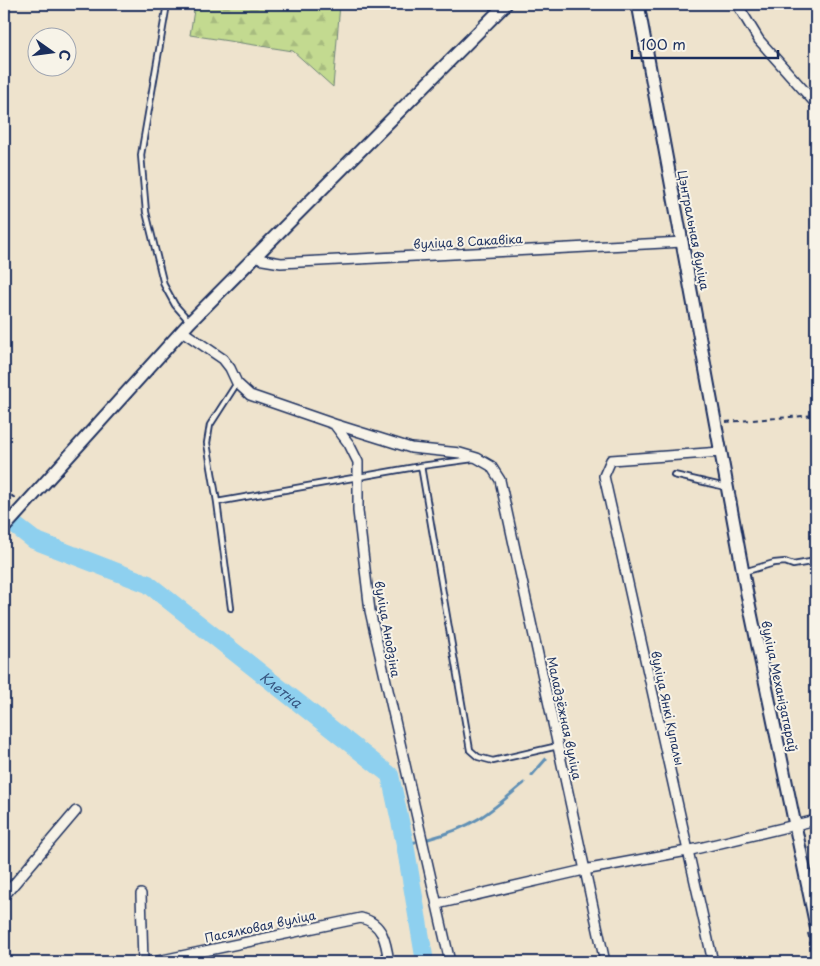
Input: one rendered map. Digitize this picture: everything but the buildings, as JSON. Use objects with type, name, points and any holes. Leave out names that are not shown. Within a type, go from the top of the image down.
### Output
[{"type":"street","points":[[4,528],[190,322],[506,4]]},
{"type":"street","points":[[737,4],[760,40],[816,104]]},
{"type":"street","name":"Цэнтральная вуліца","points":[[639,9],[721,452]]},
{"type":"street","name":"вуліца 8 Сакавіка","points":[[257,255],[263,260],[282,263],[683,242]]},
{"type":"street","points":[[182,331],[223,358],[237,383],[250,395],[410,448],[460,453],[477,458]]},
{"type":"street","name":"вуліца Анодзіна","points":[[334,424],[349,444],[358,462],[358,511],[370,611],[450,962]]},
{"type":"street","name":"вуліца Янкі Купалы","points":[[713,962],[604,476],[611,460],[721,452]]},
{"type":"street","name":"вуліца Механізатараў","points":[[721,452],[743,572],[816,926]]},
{"type":"street","name":"Маладзёжная вуліца","points":[[477,458],[491,466],[500,480],[605,962]]},
{"type":"street","points":[[4,896],[76,811]]},
{"type":"street","points":[[437,904],[584,870],[687,851],[816,820]]},
{"type":"street","points":[[141,894],[143,962]]},
{"type":"street","name":"Пасялковая вуліца","points":[[154,962],[183,959],[360,918],[372,920],[379,929],[386,946],[389,962]]},
{"type":"lane","points":[[167,4],[141,154],[146,212],[164,285],[175,305],[190,322]]},
{"type":"lane","points":[[230,608],[217,502],[206,443],[210,425],[237,383]]},
{"type":"lane","points":[[217,502],[359,476],[477,458]]},
{"type":"lane","points":[[421,466],[470,750],[478,757],[493,761],[559,746]]},
{"type":"lane","points":[[674,475],[727,487]]},
{"type":"lane","points":[[743,572],[774,563],[785,562],[793,565],[816,561]]},
{"type":"path","points":[[716,423],[816,415]]},
{"type":"path","points":[[4,490],[24,505]]},
{"type":"green space","points":[[195,4],[340,4],[333,87],[293,51],[190,35]]},
{"type":"waterway","name":"Клетна","points":[[4,517],[34,540],[148,584],[390,775],[405,844],[425,962]]},
{"type":"waterway","points":[[532,775],[546,759]]},
{"type":"waterway","points":[[428,839],[457,829],[480,818],[524,783]]},
{"type":"waterway","points":[[405,844],[415,842]]}]
